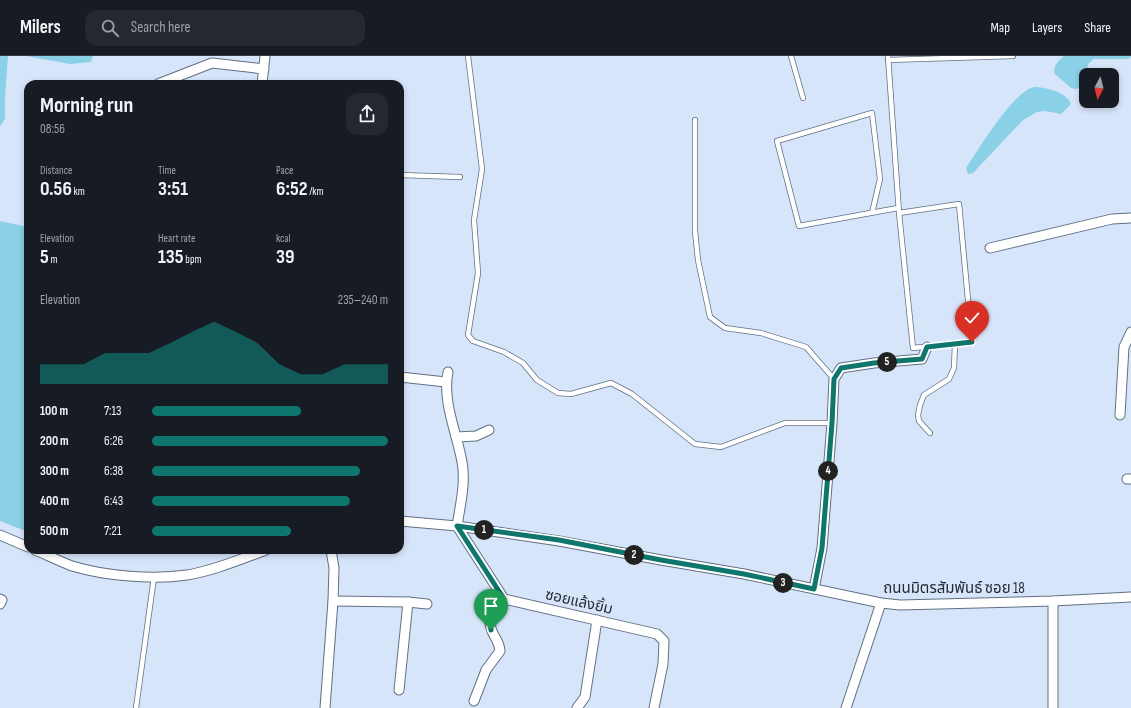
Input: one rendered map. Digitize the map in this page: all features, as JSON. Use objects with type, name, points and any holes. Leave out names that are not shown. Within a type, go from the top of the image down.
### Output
[{"type":"street","points":[[263,80],[265,56]]},
{"type":"street","points":[[168,80],[212,63],[264,69]]},
{"type":"street","points":[[990,248],[1112,219],[1131,218]]},
{"type":"street","points":[[1120,415],[1124,347],[1131,332]]},
{"type":"street","points":[[814,589],[822,548],[834,379],[841,368],[874,363],[922,359],[927,347]]},
{"type":"street","points":[[448,372],[446,382],[448,400],[463,463],[457,526],[504,599],[496,605],[490,616],[491,630],[499,642],[500,650],[486,670],[474,700]]},
{"type":"street","points":[[404,377],[446,382]]},
{"type":"street","points":[[456,437],[476,436],[489,430]]},
{"type":"street","name":"ถนนมิตรสัมพันธ์ ซอย 18","points":[[404,520],[559,540],[661,560],[744,574],[881,603],[900,605],[1053,601],[1131,597]]},
{"type":"street","points":[[0,535],[24,545]]},
{"type":"street","points":[[45,554],[71,565],[103,573],[154,577],[188,575],[218,567],[255,554]]},
{"type":"street","points":[[325,708],[333,601],[334,568],[332,554]]},
{"type":"street","points":[[0,599],[2,600],[0,604]]},
{"type":"street","name":"ซอยแล้งยิ้ม","points":[[504,599],[657,634],[664,641],[663,664],[654,708]]},
{"type":"street","points":[[333,601],[408,602],[427,604]]},
{"type":"street","points":[[1053,601],[1053,708]]},
{"type":"street","points":[[399,690],[408,602]]},
{"type":"street","points":[[846,708],[881,603]]},
{"type":"street","points":[[577,708],[585,697],[597,620]]},
{"type":"lane","points":[[468,56],[482,169],[474,220],[478,273],[468,336],[474,341],[504,352],[523,363],[537,380],[558,393],[571,394],[611,383],[632,394],[695,444],[721,447],[785,423],[832,423]]},
{"type":"lane","points":[[791,56],[803,98]]},
{"type":"lane","points":[[872,213],[880,180],[872,113],[777,141],[799,226],[872,213],[898,211],[959,204],[972,342],[913,348],[898,211],[888,58],[1013,56]]},
{"type":"lane","points":[[695,120],[695,231],[698,260],[710,317],[725,328],[761,333],[806,347],[834,379]]},
{"type":"lane","points":[[404,175],[460,177]]},
{"type":"lane","points":[[930,433],[919,421],[918,415],[920,405],[924,395],[949,379],[954,368],[955,344]]},
{"type":"lane","points":[[136,708],[154,577]]},
{"type":"water","points":[[0,56],[8,56],[5,119],[0,126]]},
{"type":"water","points":[[26,56],[93,56],[91,62],[70,64]]},
{"type":"water","points":[[1064,56],[1131,56],[1128,59],[1094,59],[1089,63],[1087,68],[1079,68],[1079,88],[1075,89],[1071,88],[1054,73],[1057,63]]},
{"type":"water","points":[[1034,87],[1049,89],[1060,93],[1069,100],[1071,104],[1061,114],[1045,111],[1037,112],[1023,120],[973,173],[968,174],[966,168],[1007,109],[1026,91]]},
{"type":"water","points":[[0,221],[24,226],[24,530],[0,521]]},
{"type":"route","points":[[491,630],[490,616],[496,605],[504,599],[457,526],[559,540],[661,560],[744,574],[814,589],[822,548],[834,379],[841,368],[874,363],[922,359],[927,347],[972,342]]}]
